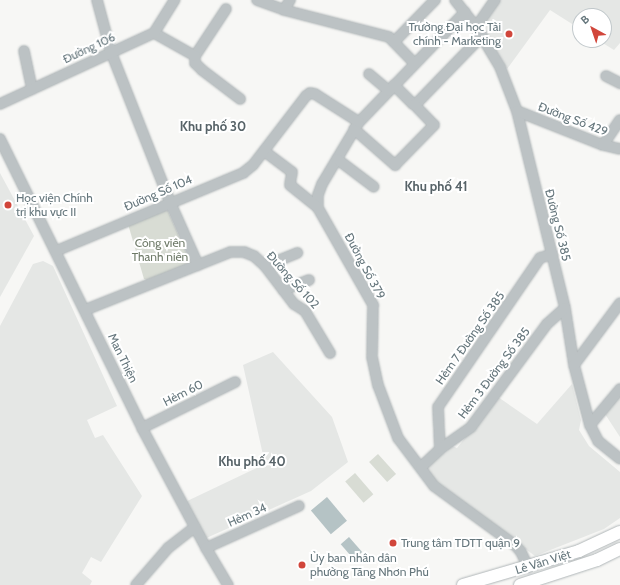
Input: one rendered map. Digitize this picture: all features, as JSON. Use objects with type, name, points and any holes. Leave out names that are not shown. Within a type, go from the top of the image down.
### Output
[{"type":"main road","name":"Lê Văn Việt","points":[[463,585],[579,551],[620,532]]},
{"type":"main road","name":"Lê Văn Việt","points":[[520,585],[532,583],[597,560],[620,549]]},
{"type":"main road","points":[[528,567],[532,583]]},
{"type":"street","points":[[98,0],[111,52],[170,202],[198,265]]},
{"type":"street","points":[[175,0],[154,33],[195,56]]},
{"type":"street","points":[[257,0],[284,10],[388,37],[414,63]]},
{"type":"street","points":[[284,10],[290,0]]},
{"type":"street","points":[[394,42],[435,0]]},
{"type":"street","name":"Đường Số 385","points":[[455,0],[476,27],[500,67],[517,111],[565,308],[574,365],[590,425],[598,442],[620,459]]},
{"type":"street","points":[[476,27],[495,0]]},
{"type":"street","points":[[226,9],[195,56],[195,63],[202,70],[240,98]]},
{"type":"street","points":[[318,208],[318,195],[322,184],[356,126],[414,63],[464,12]]},
{"type":"street","name":"Đường 106","points":[[0,104],[154,33]]},
{"type":"street","points":[[414,105],[482,36]]},
{"type":"street","points":[[24,51],[32,89]]},
{"type":"street","points":[[318,208],[290,185],[292,172],[264,151],[306,96],[310,93],[315,94],[356,126],[395,165],[434,125],[414,105],[369,74]]},
{"type":"street","points":[[606,76],[620,83]]},
{"type":"street","name":"Đường Số 429","points":[[517,111],[603,145],[620,149]]},
{"type":"street","points":[[603,145],[620,120]]},
{"type":"street","name":"Man Thiện","points":[[0,139],[142,428],[206,548],[228,585]]},
{"type":"street","name":"Đường Số 104","points":[[56,251],[170,202],[243,173],[253,165],[264,151]]},
{"type":"street","points":[[337,159],[374,187]]},
{"type":"street","name":"Đường Số 379","points":[[318,208],[373,305],[372,358],[378,385],[398,438],[434,486],[515,545],[521,552],[528,567]]},
{"type":"street","name":"Đường Số 102","points":[[85,310],[231,252],[244,252],[254,256],[265,266],[294,304],[309,316],[316,333],[330,353]]},
{"type":"street","points":[[265,266],[298,253]]},
{"type":"street","name":"Hẻm 7 Đường Số 385","points":[[440,449],[438,407],[540,258],[552,254]]},
{"type":"street","points":[[283,290],[309,280]]},
{"type":"street","points":[[574,365],[620,303]]},
{"type":"street","name":"Hẻm 3 Đường Số 385","points":[[421,467],[440,449],[471,427],[547,324],[565,308]]},
{"type":"street","name":"Hẻm 60","points":[[142,428],[235,382]]},
{"type":"street","points":[[590,425],[620,389]]},
{"type":"street","name":"Hẻm 34","points":[[206,548],[300,506]]},
{"type":"street","points":[[136,585],[168,548],[195,527]]},
{"type":"shaded area","name":"Trường Đại học Tài chính - Marketing","points":[[496,0],[620,0],[620,43],[614,50],[611,48],[612,8],[572,8],[572,24],[550,10],[507,69],[480,23]]},
{"type":"shaded area","name":"Học viện Chính trị khu vực II","points":[[0,173],[34,236],[0,297]]},
{"type":"shaded area","points":[[43,261],[53,266],[117,406],[87,420],[95,438],[103,435],[142,496],[101,562],[91,557],[82,573],[92,581],[90,585],[0,585],[0,326],[33,264]]},
{"type":"shaded area","points":[[273,352],[332,417],[348,462],[311,491],[202,540],[183,503],[265,464],[243,365]]},
{"type":"shaded area","points":[[572,384],[581,420],[579,430],[589,446],[620,472],[620,518],[604,529],[535,556],[439,484],[426,469],[450,445],[457,448],[498,397],[537,424]]},
{"type":"shaded area","points":[[620,396],[620,437],[605,414]]},
{"type":"shaded area","points":[[327,497],[347,521],[331,534],[311,510]]},
{"type":"shaded area","points":[[349,537],[362,552],[354,559],[341,544]]},
{"type":"green space","name":"Công viên Thanh niên","points":[[163,209],[168,211],[190,261],[188,264],[147,280],[144,279],[128,224]]},
{"type":"green space","points":[[378,454],[396,474],[387,482],[369,462]]},
{"type":"green space","points":[[355,473],[373,494],[364,503],[345,482]]},
{"type":"place","name":"Trường Đại học Tài chính - Marketing","points":[[509,34]]},
{"type":"place","name":"Học viện Chính trị khu vực II","points":[[8,205]]},
{"type":"place","name":"Trung tâm TDTT quận 9","points":[[393,543]]},
{"type":"place","name":"Ủy ban nhân dân phường Tăng Nhơn Phú","points":[[302,565]]},
{"type":"district","name":"Khu phố 30","points":[[213,126]]},
{"type":"district","name":"Khu phố 41","points":[[436,186]]},
{"type":"district","name":"Khu phố 40","points":[[252,461]]}]
